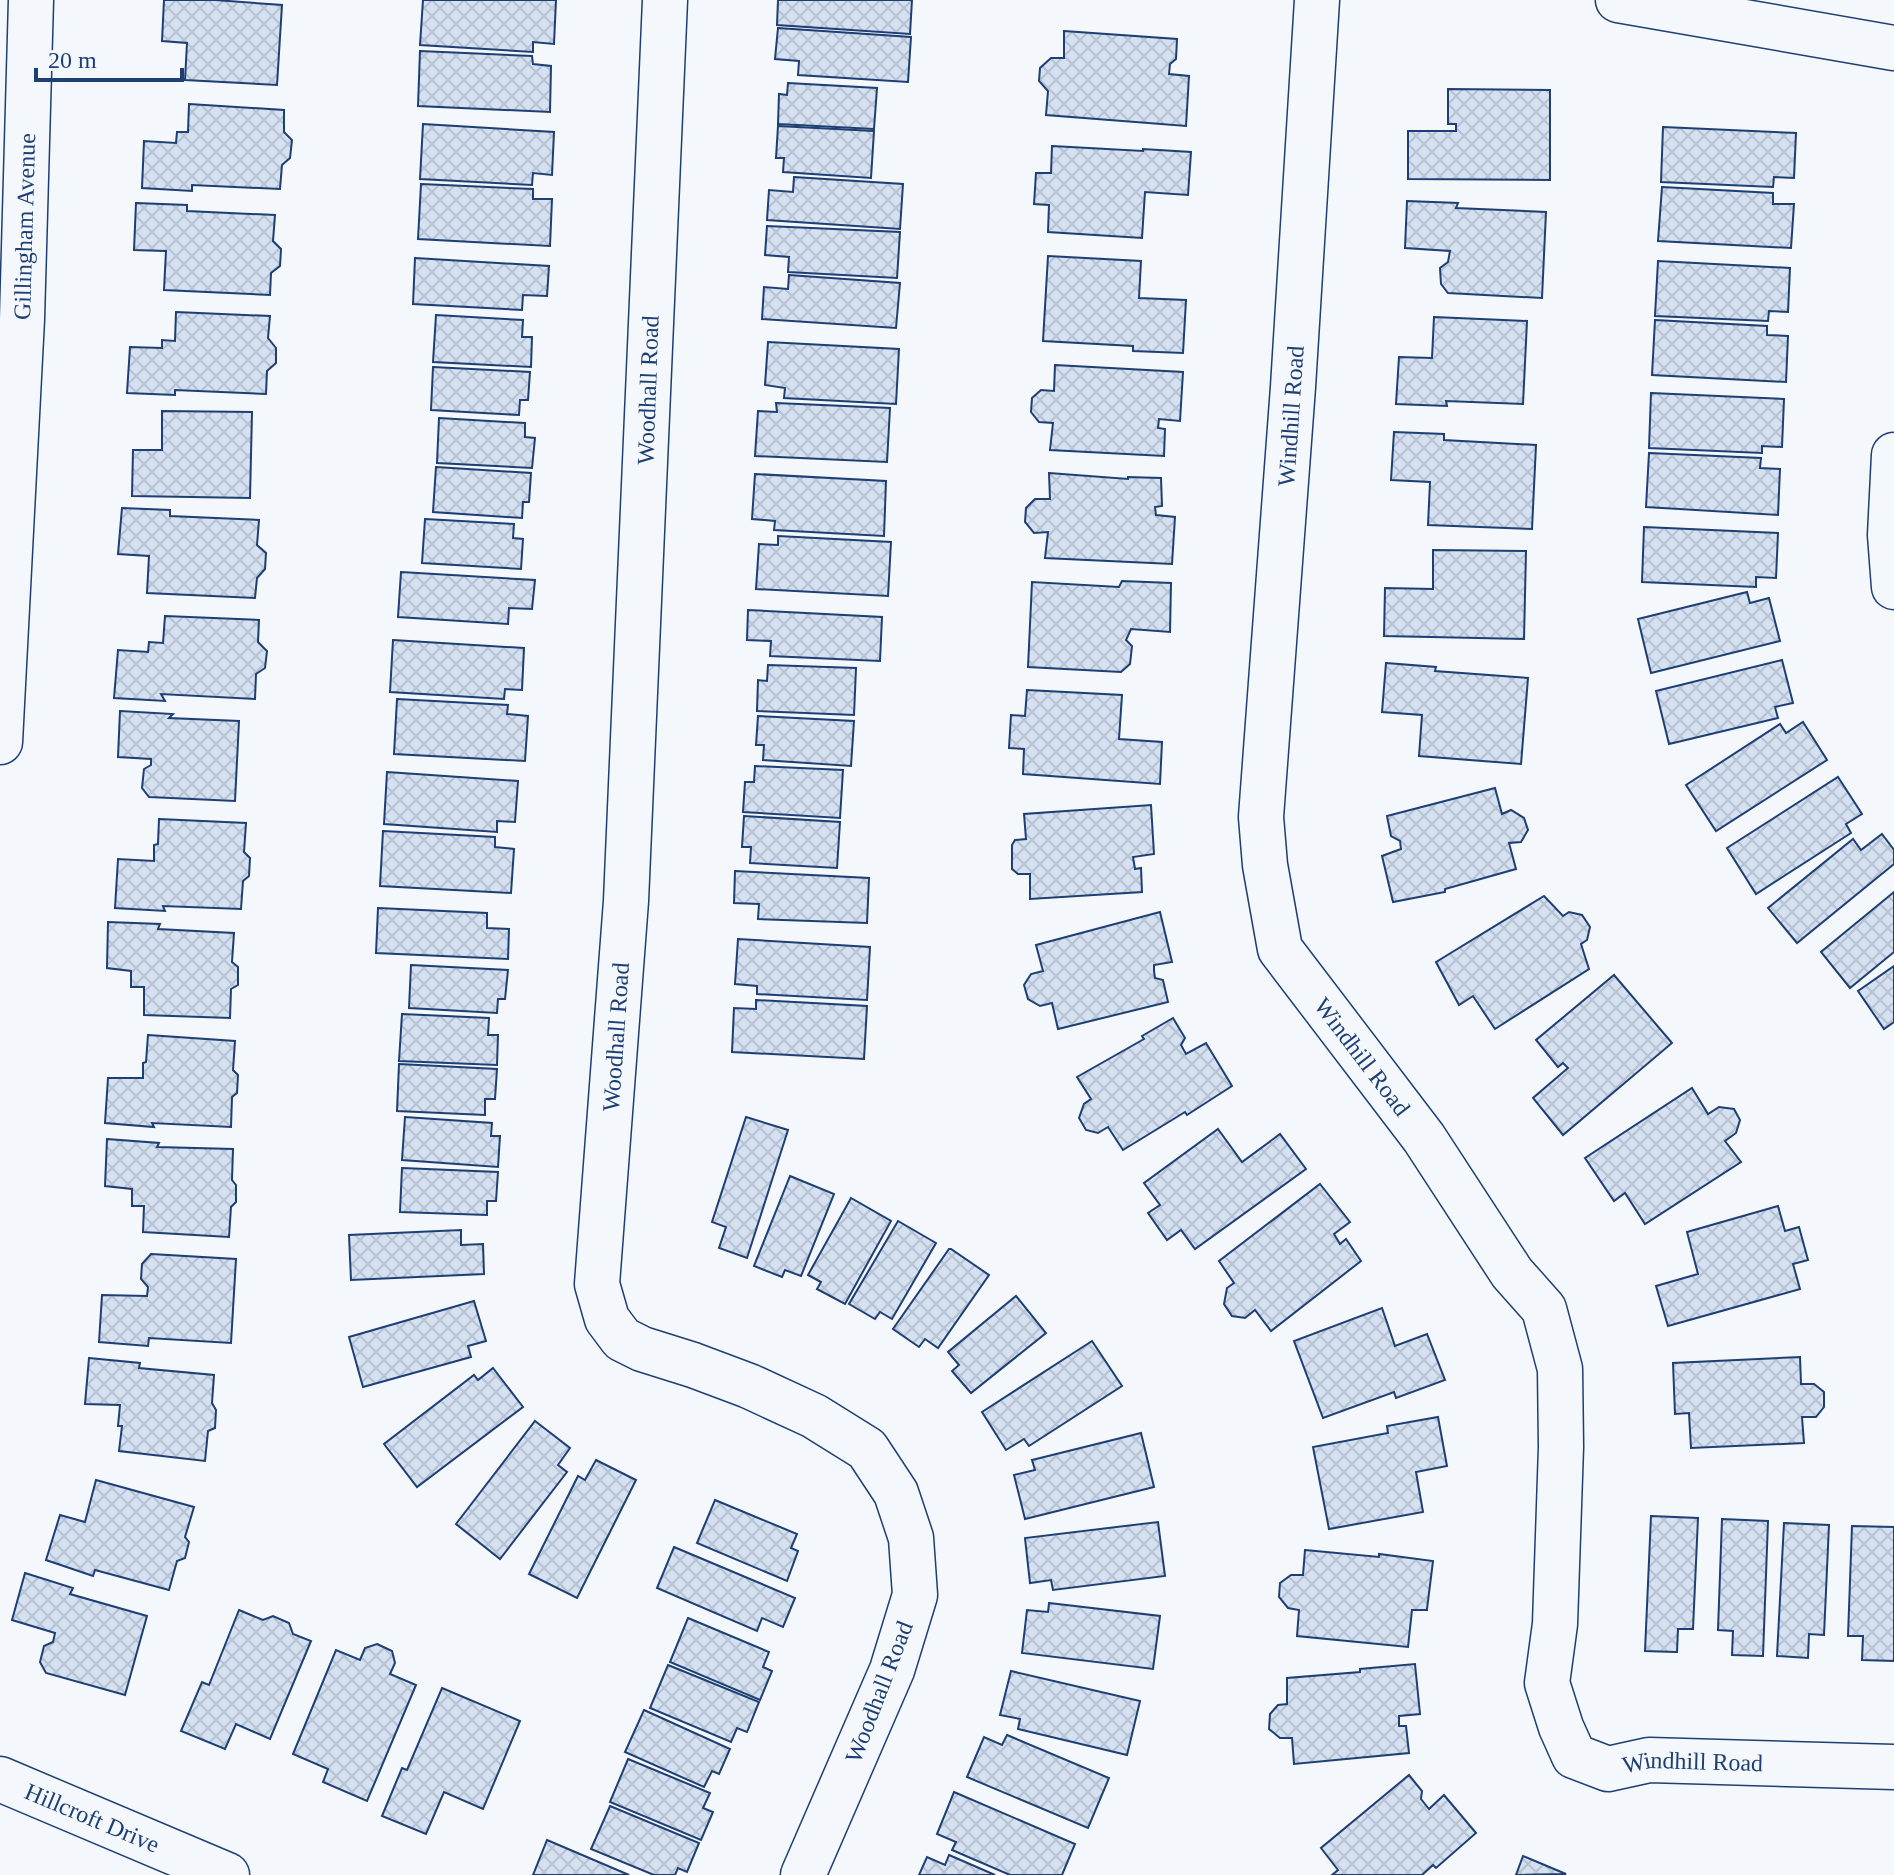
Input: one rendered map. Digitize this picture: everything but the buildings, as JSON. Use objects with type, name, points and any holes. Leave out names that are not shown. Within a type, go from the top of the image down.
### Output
[{"type":"street","name":"Gillingham Avenue","points":[[0,742],[11,319],[31,0]]},
{"type":"street","name":"Woodhall Road","points":[[665,0],[626,901],[597,1284],[607,1319],[622,1339],[642,1349],[749,1386],[814,1416],[867,1449],[896,1493],[911,1538],[915,1595],[892,1670],[803,1875]]},
{"type":"street","name":"Windhill Road","points":[[1317,0],[1293,387],[1261,817],[1265,865],[1280,949],[1424,1138],[1512,1273],[1544,1309],[1560,1369],[1561,1416],[1555,1624],[1547,1683],[1574,1756],[1608,1769],[1649,1760],[1894,1767]]},
{"type":"street","points":[[1618,0],[1894,48]]},
{"type":"street","points":[[1894,455],[1890,535],[1894,587]]},
{"type":"street","name":"Hillcroft Drive","points":[[0,1779],[227,1875]]}]
